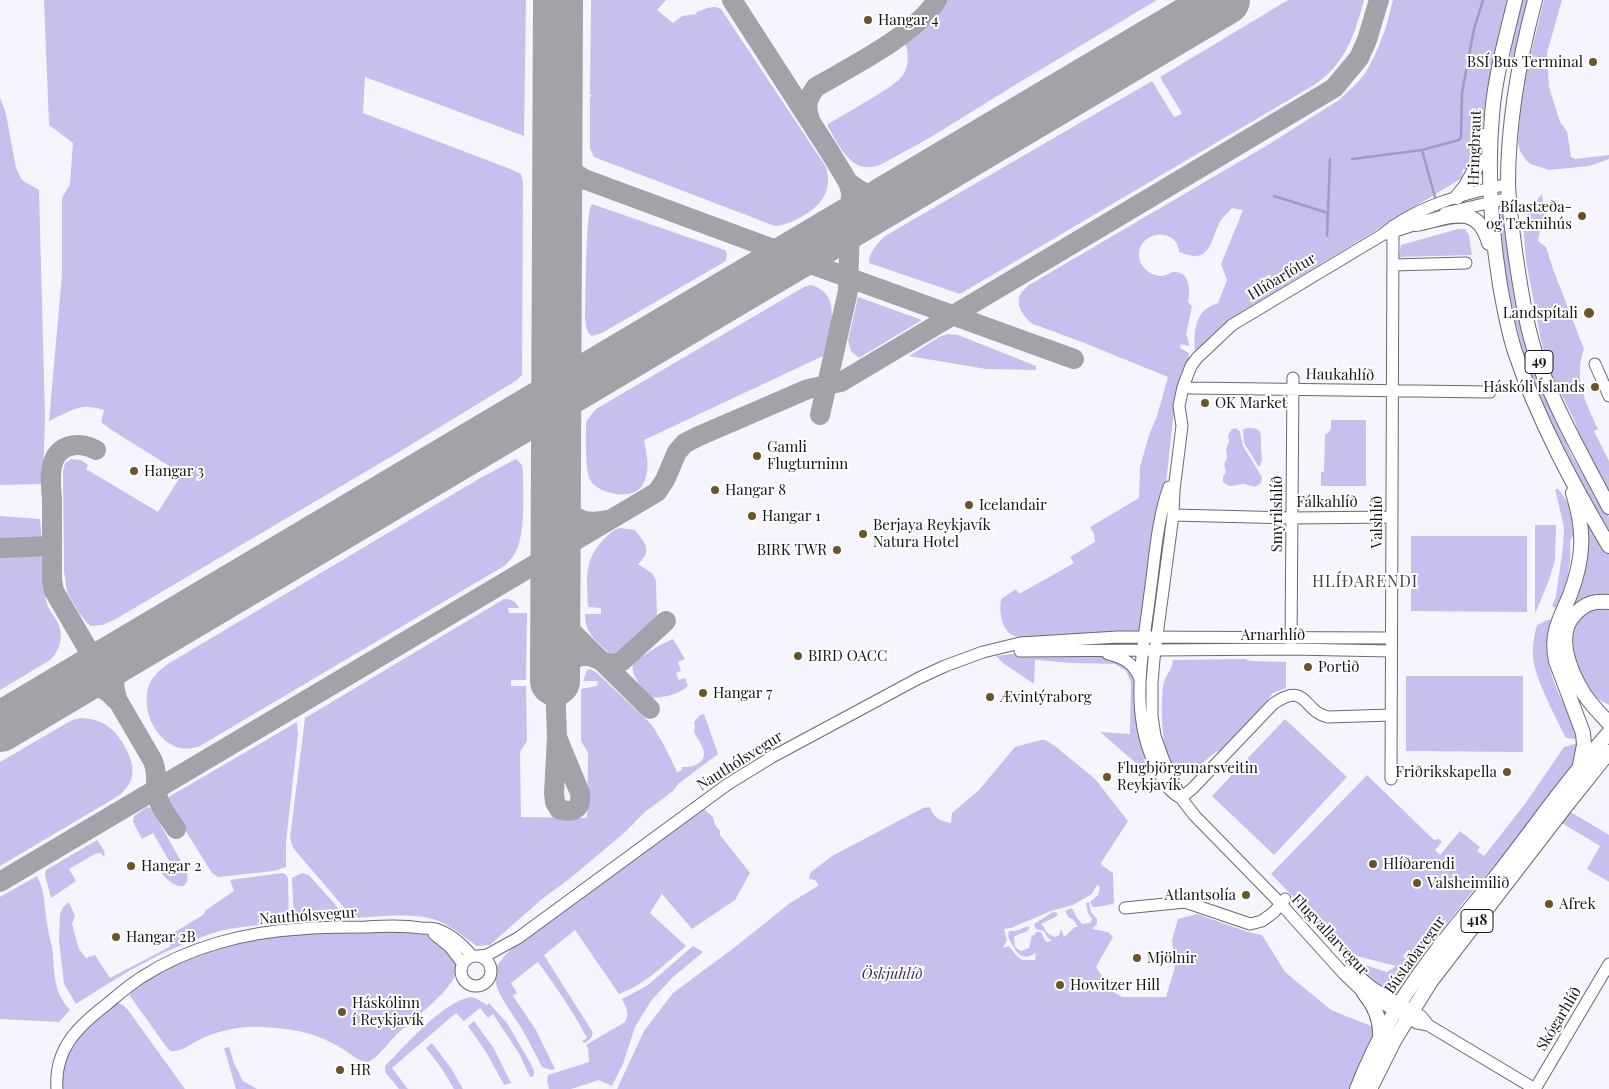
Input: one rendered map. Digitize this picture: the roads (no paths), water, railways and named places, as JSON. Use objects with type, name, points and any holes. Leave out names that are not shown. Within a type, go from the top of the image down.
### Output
[{"type":"main road","name":"Hringbraut","points":[[1515,0],[1496,79],[1492,115],[1490,195],[1499,279],[1516,353],[1534,400],[1560,457],[1609,546]]},
{"type":"main road","name":"49","points":[[1534,0],[1515,88],[1509,154],[1509,191],[1519,278],[1527,322],[1538,360],[1566,428],[1609,507]]},
{"type":"main road","points":[[1457,197],[1466,186],[1479,162],[1485,131],[1492,115]]},
{"type":"main road","points":[[1416,224],[1464,215],[1476,220],[1482,224],[1486,233],[1492,260],[1499,279]]},
{"type":"main road","points":[[1560,457],[1580,518],[1583,540],[1580,562],[1570,594],[1557,622],[1554,640],[1556,661],[1571,683],[1590,702],[1609,732]]},
{"type":"main road","points":[[1590,470],[1609,500]]},
{"type":"main road","points":[[1578,770],[1583,752],[1583,733],[1571,683],[1566,631],[1572,617],[1583,606],[1595,601],[1609,602]]},
{"type":"main road","points":[[1571,683],[1609,708]]},
{"type":"main road","name":"Bústaðavegur","points":[[1370,1089],[1395,1039],[1404,1011],[1455,928],[1609,732]]},
{"type":"main road","name":"Bústaðavegur","points":[[1357,1089],[1380,1039],[1431,981],[1609,752]]},
{"type":"main road","points":[[1364,993],[1376,1011],[1380,1039]]},
{"type":"street","name":"Hlíðarfótur","points":[[1182,420],[1179,406],[1183,386],[1191,366],[1232,325],[1390,231],[1412,215],[1457,197],[1490,195],[1509,191]]},
{"type":"street","name":"Hlíðarfótur","points":[[1390,231],[1416,224],[1490,195]]},
{"type":"street","name":"Valshlíð","points":[[1390,231],[1393,265],[1391,779]]},
{"type":"street","points":[[1393,265],[1466,263]]},
{"type":"street","name":"Hlíðarfótur","points":[[1155,650],[1173,515],[1182,420],[1190,388],[1203,353]]},
{"type":"street","points":[[1596,364],[1609,396]]},
{"type":"street","name":"Haukahlíð","points":[[1190,388],[1293,384],[1393,390],[1490,392]]},
{"type":"street","name":"Smyrilshlíð","points":[[1291,644],[1293,384]]},
{"type":"street","name":"Hlíðarfótur","points":[[1144,638],[1161,521],[1168,491],[1176,471]]},
{"type":"street","name":"Fálkahlíð","points":[[1173,515],[1291,518],[1392,517]]},
{"type":"street","name":"Nauthólsvegur","points":[[57,1089],[60,1060],[67,1043],[74,1034],[97,1011],[142,977],[175,959],[220,943],[252,935],[300,929],[394,926],[434,928],[462,945],[471,959],[487,955],[518,938],[728,784],[772,756],[935,670],[983,652],[1020,643],[1118,637],[1157,638]]},
{"type":"street","name":"Flugvallarvegur","points":[[1144,638],[1140,679],[1140,710],[1148,748],[1163,781],[1173,794],[1181,798]]},
{"type":"street","name":"Arnarhlíð","points":[[1157,638],[1391,651]]},
{"type":"street","name":"Arnarhlíð","points":[[1155,650],[1391,638]]},
{"type":"street","name":"Nauthólsvegur","points":[[1001,648],[1015,651],[1155,650]]},
{"type":"street","points":[[1094,650],[1119,656],[1126,660],[1135,669],[1140,679]]},
{"type":"street","name":"Flugvallarvegur","points":[[1155,650],[1151,699],[1154,732],[1164,761],[1181,798],[1195,816],[1245,867],[1262,879],[1344,974],[1364,993],[1404,1011],[1421,1016],[1428,1025],[1535,1089]]},
{"type":"street","points":[[1181,798],[1193,788],[1273,704],[1285,697],[1299,696],[1322,715],[1328,717],[1391,716]]},
{"type":"street","points":[[1125,908],[1185,902],[1250,924],[1262,921],[1274,912],[1282,901]]},
{"type":"street","name":"Flugvallarvegur","points":[[1282,901],[1350,970],[1404,1011]]},
{"type":"street","name":"Nauthólsvegur","points":[[492,969],[518,938]]},
{"type":"street","points":[[471,959],[487,961],[492,969],[488,982],[484,985],[474,987],[462,978],[461,968],[471,959]]},
{"type":"street","name":"Skógarhlíð","points":[[1535,1089],[1609,964]]},
{"type":"waterway","points":[[1352,159],[1422,150],[1459,140],[1461,137],[1462,93],[1474,29],[1483,0]]},
{"type":"waterway","points":[[1422,150],[1435,197]]},
{"type":"waterway","points":[[1327,236],[1330,159]]},
{"type":"waterway","points":[[1274,196],[1328,213]]},
{"type":"place","name":"Hangar 4","points":[[868,20]]},
{"type":"place","name":"BSÍ Bus Terminal","points":[[1593,62]]},
{"type":"place","name":"Bílastæða- og Tæknihús","points":[[1582,216]]},
{"type":"place","name":"Landspítali","points":[[1589,313]]},
{"type":"place","name":"Háskóli Íslands","points":[[1595,387]]},
{"type":"place","name":"OK Market","points":[[1205,403]]},
{"type":"place","name":"Gamli Flugturninn","points":[[757,456]]},
{"type":"place","name":"Hangar 3","points":[[134,471]]},
{"type":"place","name":"Hangar 8","points":[[715,490]]},
{"type":"place","name":"Icelandair","points":[[969,505]]},
{"type":"place","name":"Hangar 1","points":[[752,516]]},
{"type":"place","name":"Berjaya Reykjavík Natura Hotel","points":[[863,534]]},
{"type":"place","name":"BIRK TWR","points":[[837,550]]},
{"type":"place","name":"BIRD OACC","points":[[798,656]]},
{"type":"place","name":"Portið","points":[[1308,667]]},
{"type":"place","name":"Hangar 7","points":[[703,693]]},
{"type":"place","name":"Ævintýraborg","points":[[990,697]]},
{"type":"place","name":"Friðrikskapella","points":[[1507,772]]},
{"type":"place","name":"Flugbjörgunarsveitin Reykjavík","points":[[1107,777]]},
{"type":"place","name":"Hlíðarendi","points":[[1373,864]]},
{"type":"place","name":"Hangar 2","points":[[131,866]]},
{"type":"place","name":"Valsheimilið","points":[[1417,883]]},
{"type":"place","name":"Atlantsolía","points":[[1246,895]]},
{"type":"place","name":"Afrek","points":[[1549,904]]},
{"type":"place","name":"Hangar 2B","points":[[116,937]]},
{"type":"place","name":"Mjölnir","points":[[1137,958]]},
{"type":"place","name":"Howitzer Hill","points":[[1060,985]]},
{"type":"place","name":"Háskólinn í Reykjavík","points":[[342,1012]]},
{"type":"place","name":"HR","points":[[340,1070]]},
{"type":"district","name":"HLÍÐARENDI","points":[[1365,582]]},
{"type":"park label","name":"Öskjuhlíð","points":[[892,974]]}]
